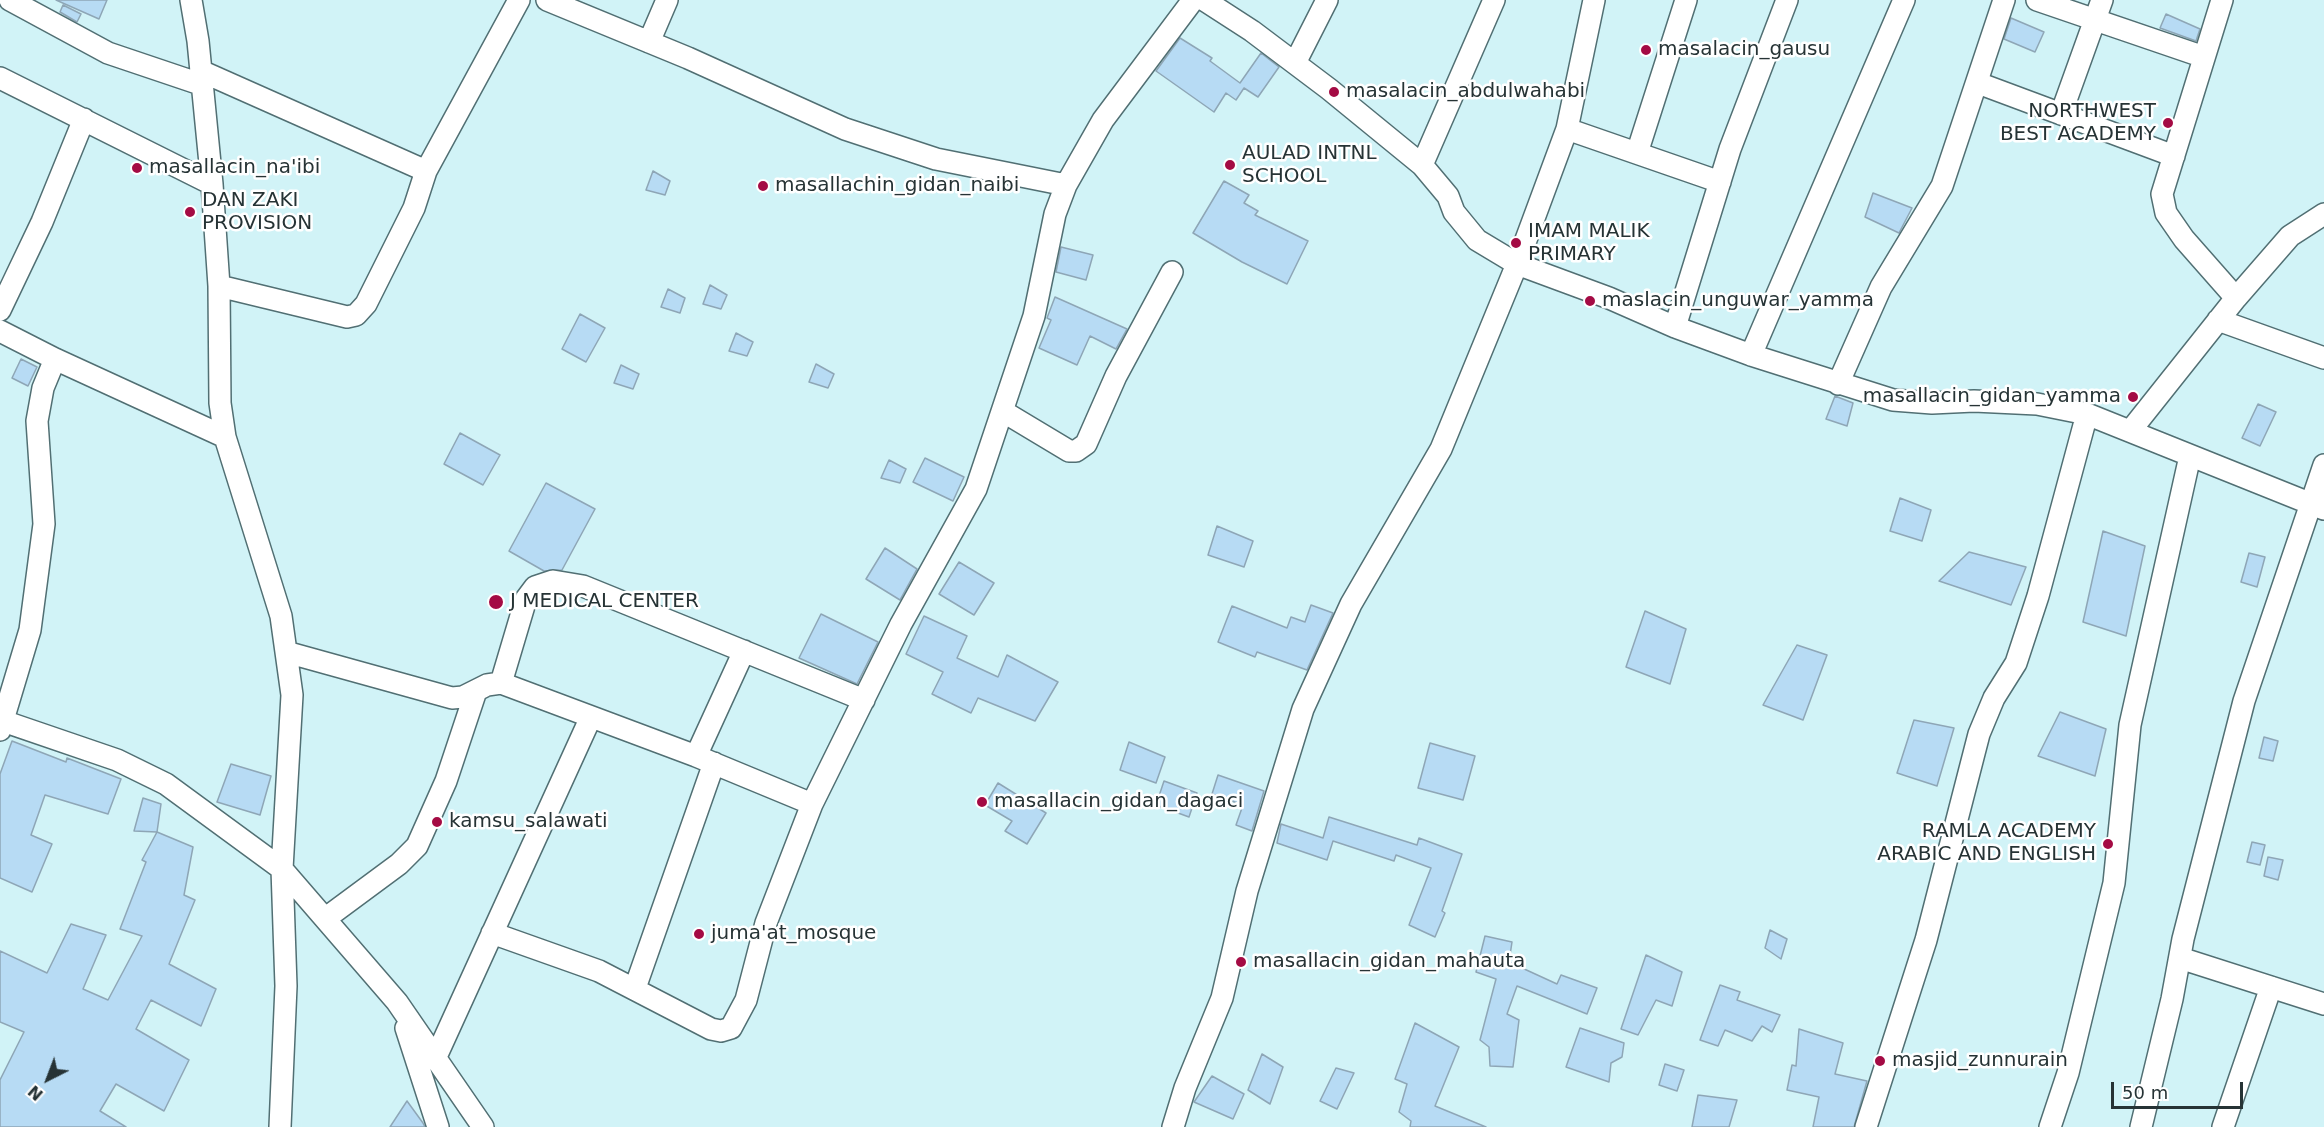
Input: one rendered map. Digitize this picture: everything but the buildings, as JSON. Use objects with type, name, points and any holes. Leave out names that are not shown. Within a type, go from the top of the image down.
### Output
[{"type":"street","points":[[10,0],[108,53],[202,78],[426,171]]},
{"type":"street","points":[[191,0],[202,78],[212,184],[219,286],[220,403],[225,437],[281,616],[292,694],[282,869],[286,986],[280,1127]]},
{"type":"street","points":[[219,286],[347,317],[356,315],[366,304],[414,207],[426,171],[519,0]]},
{"type":"street","points":[[547,0],[649,42],[845,129],[936,159],[1066,185]]},
{"type":"street","points":[[649,42],[667,0]]},
{"type":"street","points":[[492,933],[599,971],[711,1029],[721,1031],[731,1028],[746,1000],[765,924],[812,804],[901,624],[976,489],[1004,412],[1034,316],[1055,214],[1066,185],[1103,120],[1193,0]]},
{"type":"street","points":[[1204,0],[1294,63],[1422,165],[1448,196],[1455,212],[1477,240],[1517,264],[1751,355],[1893,400],[1932,403],[1974,401],[2037,404],[2087,414],[2317,507]]},
{"type":"street","points":[[1294,63],[1327,0]]},
{"type":"street","points":[[1422,165],[1494,0]]},
{"type":"street","points":[[1173,1127],[1185,1088],[1222,998],[1247,891],[1303,709],[1351,604],[1441,449],[1517,264],[1568,129],[1594,0]]},
{"type":"street","points":[[1637,153],[1686,0]]},
{"type":"street","points":[[1675,327],[1720,182],[1787,0]]},
{"type":"street","points":[[1751,355],[1904,0]]},
{"type":"street","points":[[1838,384],[1881,287],[1942,186],[2004,0]]},
{"type":"street","points":[[2037,0],[2094,22],[2204,57]]},
{"type":"street","points":[[2061,114],[2102,0]]},
{"type":"street","points":[[2222,0],[2162,194],[2166,213],[2184,239],[2236,298]]},
{"type":"street","points":[[0,78],[212,184]]},
{"type":"street","points":[[1978,83],[2174,156]]},
{"type":"street","points":[[0,310],[42,222],[84,119]]},
{"type":"street","points":[[1568,129],[1720,182]]},
{"type":"street","points":[[2131,430],[2236,298],[2290,237],[2324,214]]},
{"type":"street","points":[[1004,412],[1069,451],[1076,451],[1086,444],[1122,366],[1172,272]]},
{"type":"street","points":[[2218,320],[2324,358]]},
{"type":"street","points":[[0,330],[56,360],[225,437]]},
{"type":"street","points":[[56,360],[43,387],[37,421],[44,524],[30,630],[1,724],[117,760],[166,784],[282,869],[397,1002],[483,1127]]},
{"type":"street","points":[[1866,1127],[1926,940],[1979,734],[1994,698],[2016,663],[2038,596],[2087,414]]},
{"type":"street","points":[[2050,1127],[2068,1073],[2114,884],[2130,725],[2190,456]]},
{"type":"street","points":[[2140,1127],[2244,701],[2317,507],[2324,465]]},
{"type":"street","points":[[501,683],[526,599],[535,587],[553,581],[583,586],[864,700]]},
{"type":"street","points":[[635,988],[705,759],[744,651]]},
{"type":"street","points":[[286,652],[452,698],[463,697],[486,685],[501,683],[705,759],[812,804]]},
{"type":"street","points":[[326,918],[399,864],[417,846],[446,781],[476,691]]},
{"type":"street","points":[[435,1059],[590,718]]},
{"type":"street","points":[[2180,958],[2324,1004]]},
{"type":"street","points":[[2223,1127],[2271,987]]},
{"type":"street","points":[[397,1002],[438,1124]]},
{"type":"place","name":"masalacin_gausu","points":[[1646,50]]},
{"type":"place","name":"masalacin_abdulwahabi","points":[[1334,92]]},
{"type":"place","name":"NORTHWEST BEST ACADEMY","points":[[2168,123]]},
{"type":"place","name":"AULAD INTNL SCHOOL","points":[[1230,165]]},
{"type":"place","name":"masallacin_na'ibi","points":[[137,168]]},
{"type":"place","name":"masallachin_gidan_naibi","points":[[763,186]]},
{"type":"place","name":"DAN ZAKI PROVISION","points":[[190,212]]},
{"type":"place","name":"IMAM MALIK PRIMARY","points":[[1516,243]]},
{"type":"place","name":"maslacin_unguwar_yamma","points":[[1590,301]]},
{"type":"place","name":"masallacin_gidan_yamma","points":[[2133,397]]},
{"type":"place","name":"J MEDICAL CENTER","points":[[496,602]]},
{"type":"place","name":"masallacin_gidan_dagaci","points":[[982,802]]},
{"type":"place","name":"kamsu_salawati","points":[[437,822]]},
{"type":"place","name":"RAMLA ACADEMY ARABIC AND ENGLISH","points":[[2108,844]]},
{"type":"place","name":"juma'at_mosque","points":[[699,934]]},
{"type":"place","name":"masallacin_gidan_mahauta","points":[[1241,962]]},
{"type":"place","name":"masjid_zunnurain","points":[[1880,1061]]}]
